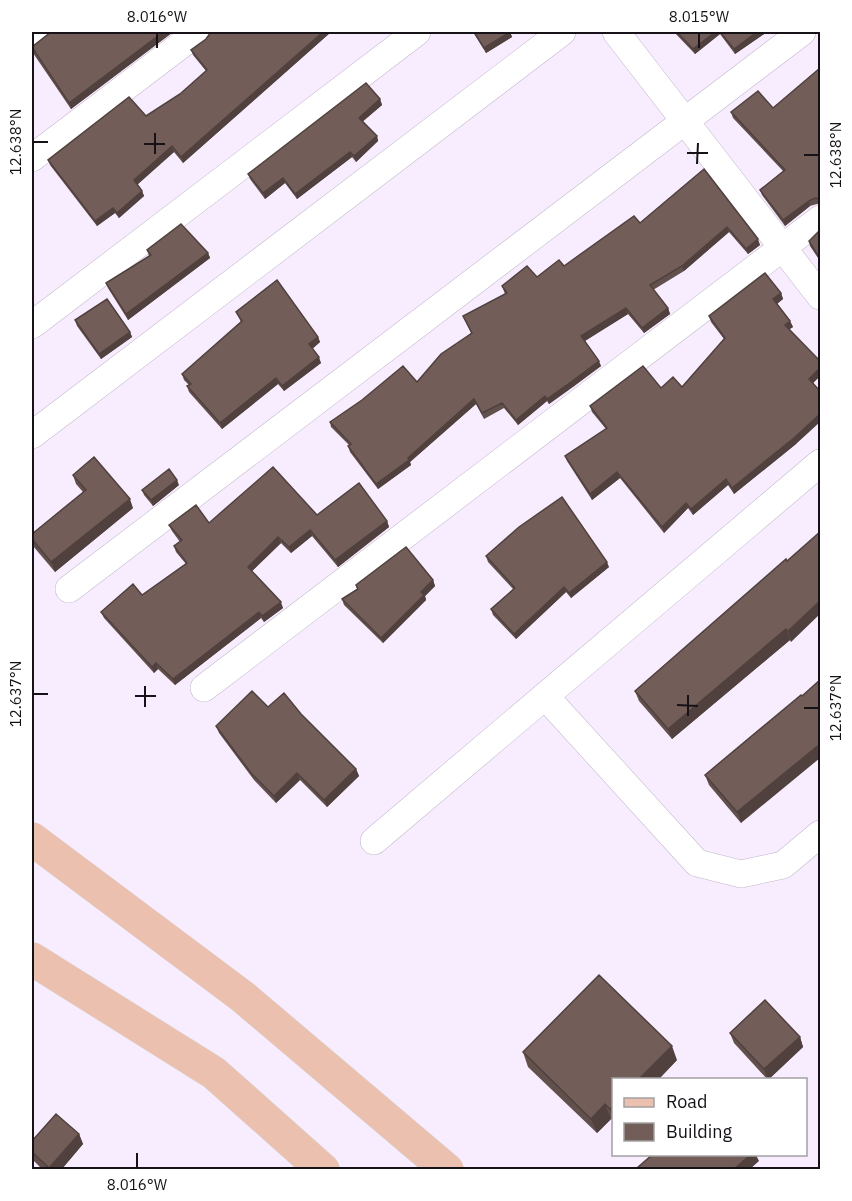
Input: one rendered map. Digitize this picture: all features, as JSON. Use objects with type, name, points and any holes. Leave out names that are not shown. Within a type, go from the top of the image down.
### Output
[{"type":"main road","points":[[32,839],[243,997],[447,1170]]},
{"type":"main road","points":[[32,959],[214,1073],[323,1170]]},
{"type":"street","points":[[32,158],[198,32]]},
{"type":"street","points":[[32,325],[417,32]]},
{"type":"street","points":[[32,435],[562,32]]},
{"type":"street","points":[[616,32],[820,296]]},
{"type":"street","points":[[69,589],[802,32]]},
{"type":"street","points":[[204,688],[820,219]]},
{"type":"street","points":[[374,841],[820,463]]},
{"type":"street","points":[[545,696],[697,863],[741,874],[783,865],[820,834]]},
{"type":"building","points":[[51,32],[163,32],[69,103],[32,47]]},
{"type":"building","points":[[211,32],[323,32],[181,157],[172,146],[134,180],[142,191],[117,213],[113,208],[95,221],[48,160],[129,97],[146,116],[180,94],[207,70],[191,50],[206,39]]},
{"type":"building","points":[[474,32],[510,32],[484,48]]},
{"type":"building","points":[[677,32],[715,32],[693,49]]},
{"type":"building","points":[[720,32],[757,32],[734,49]]},
{"type":"building","points":[[820,68],[820,199],[815,198],[809,201],[783,220],[760,190],[785,170],[731,112],[758,91],[773,108]]},
{"type":"building","points":[[366,83],[380,99],[359,118],[377,136],[354,156],[350,152],[295,194],[283,178],[263,193],[248,174]]},
{"type":"building","points":[[704,169],[758,239],[746,249],[727,227],[682,266],[650,285],[668,308],[642,328],[626,308],[581,336],[599,361],[571,382],[547,399],[545,396],[516,420],[502,403],[482,413],[474,399],[408,458],[409,460],[376,484],[348,446],[351,444],[330,422],[362,400],[403,366],[417,382],[441,354],[472,333],[463,316],[507,293],[502,286],[527,266],[537,277],[559,260],[564,266],[634,216],[640,223]]},
{"type":"building","points":[[181,224],[208,253],[126,314],[106,283],[151,255],[147,250]]},
{"type":"building","points":[[820,230],[820,259],[809,241]]},
{"type":"building","points":[[765,273],[781,293],[773,299],[790,321],[785,325],[820,361],[820,368],[809,379],[820,391],[820,414],[732,488],[726,479],[691,509],[686,503],[662,527],[617,472],[590,494],[565,456],[607,428],[590,406],[643,366],[661,388],[673,377],[682,387],[725,338],[709,316]]},
{"type":"building","points":[[277,280],[318,337],[309,344],[319,357],[282,386],[276,378],[220,423],[187,386],[191,384],[182,374],[242,321],[236,312]]},
{"type":"building","points":[[107,299],[130,332],[99,354],[75,320]]},
{"type":"building","points":[[94,457],[130,499],[51,562],[32,539],[32,534],[86,490],[73,475]]},
{"type":"building","points":[[273,467],[317,515],[359,483],[387,521],[335,560],[310,530],[289,547],[278,537],[248,567],[281,602],[262,616],[259,612],[173,679],[156,663],[152,667],[101,612],[133,584],[142,595],[187,563],[174,546],[182,540],[169,525],[196,505],[209,523]]},
{"type":"building","points":[[169,469],[177,480],[151,500],[142,490]]},
{"type":"building","points":[[562,497],[607,562],[569,593],[564,587],[514,634],[491,609],[515,588],[486,556],[519,527]]},
{"type":"building","points":[[820,532],[820,601],[788,631],[786,629],[668,729],[635,691]]},
{"type":"building","points":[[406,547],[433,580],[421,592],[424,595],[381,638],[342,599],[358,589],[356,585]]},
{"type":"building","points":[[820,680],[820,744],[737,812],[705,775]]},
{"type":"building","points":[[252,691],[268,707],[284,693],[301,714],[356,769],[324,800],[297,773],[274,796],[251,773],[216,726]]},
{"type":"building","points":[[599,975],[672,1046],[640,1078],[612,1078],[612,1107],[610,1109],[605,1104],[591,1119],[523,1052]]},
{"type":"building","points":[[765,1000],[800,1037],[764,1069],[730,1033]]},
{"type":"building","points":[[56,1114],[79,1134],[49,1168],[32,1152],[32,1141]]},
{"type":"building","points":[[651,1156],[749,1156],[733,1170],[638,1170],[637,1168]]}]
